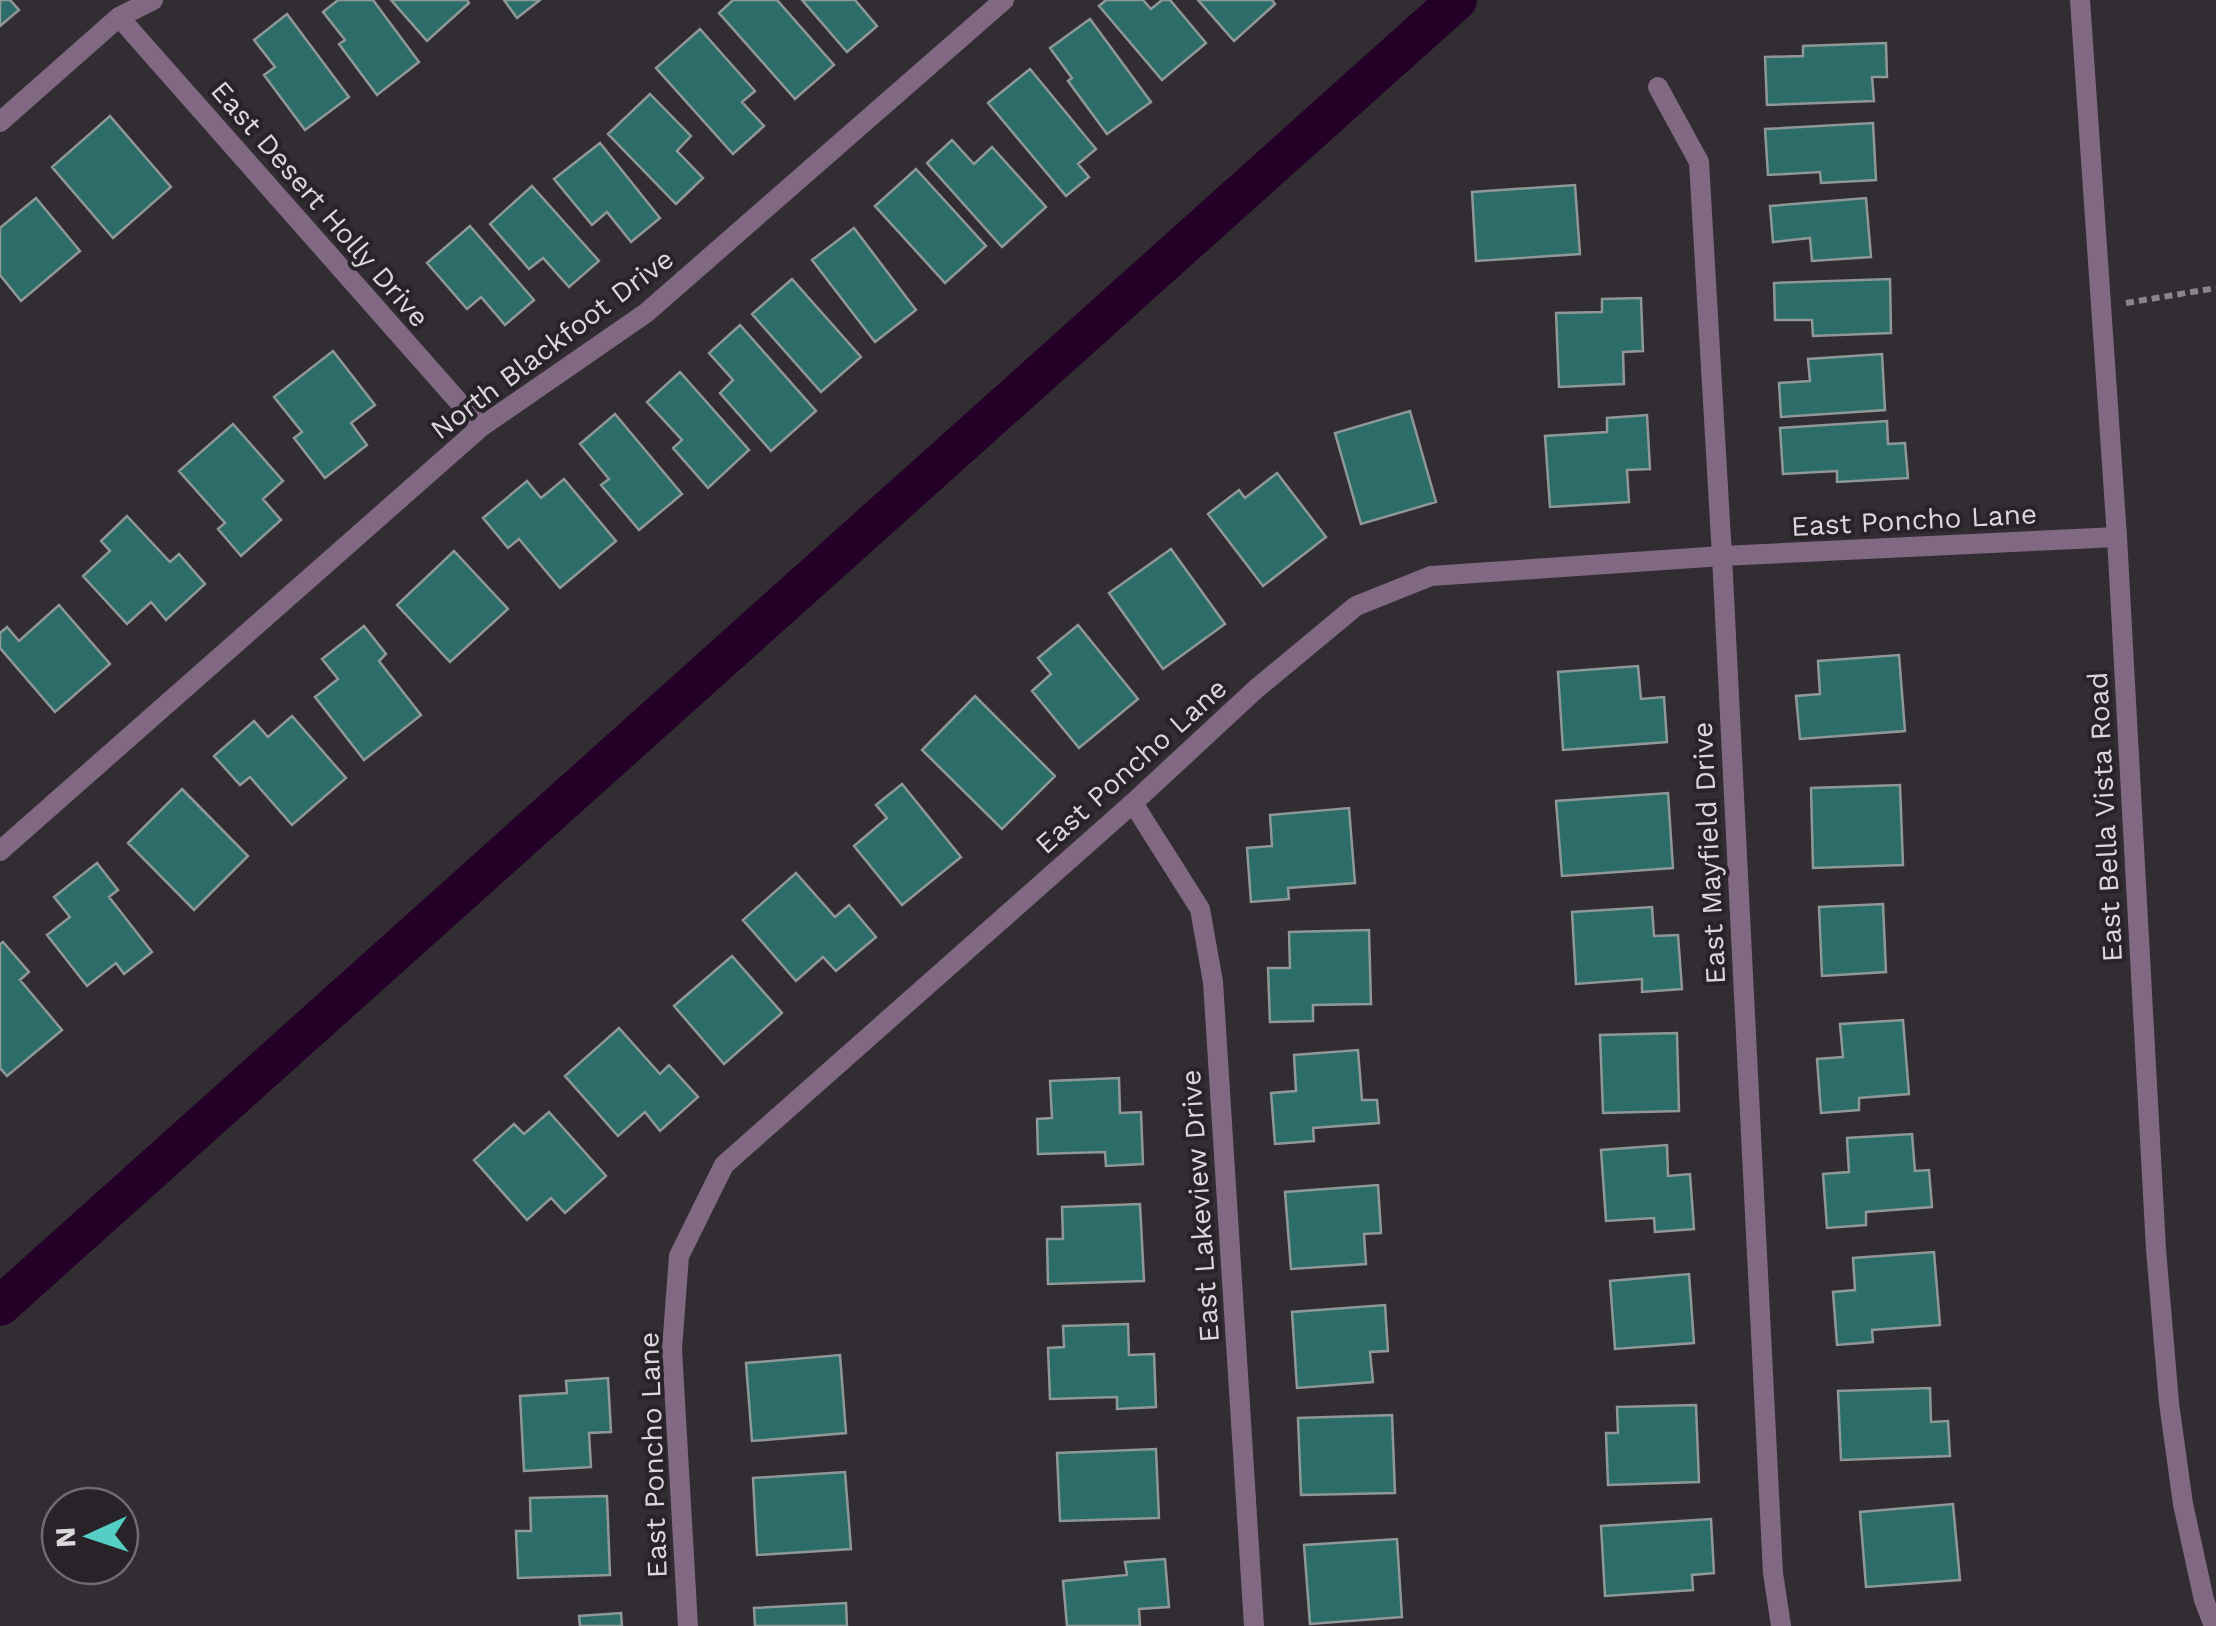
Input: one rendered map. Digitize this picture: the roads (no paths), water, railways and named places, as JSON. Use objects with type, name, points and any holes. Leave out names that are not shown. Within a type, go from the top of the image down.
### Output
[{"type":"street","points":[[0,122],[119,17],[152,0]]},
{"type":"street","name":"North Blackfoot Drive","points":[[0,851],[481,427],[646,312],[1004,0]]},
{"type":"street","name":"East Bella Vista Road","points":[[2080,0],[2117,537],[2168,1403],[2182,1504],[2204,1600],[2214,1626]]},
{"type":"street","name":"East Desert Holly Drive","points":[[119,17],[481,427]]},
{"type":"street","name":"East Mayfield Drive","points":[[1658,87],[1698,162],[1722,556],[1772,1574],[1781,1626]]},
{"type":"street","name":"East Poncho Lane","points":[[688,1626],[672,1349],[680,1256],[724,1165],[1256,689],[1356,606],[1431,576],[1722,556],[2117,537]]},
{"type":"street","name":"East Lakeview Drive","points":[[1133,803],[1200,909],[1213,982],[1254,1626]]},
{"type":"waterway","points":[[0,1306],[1457,0]]}]
